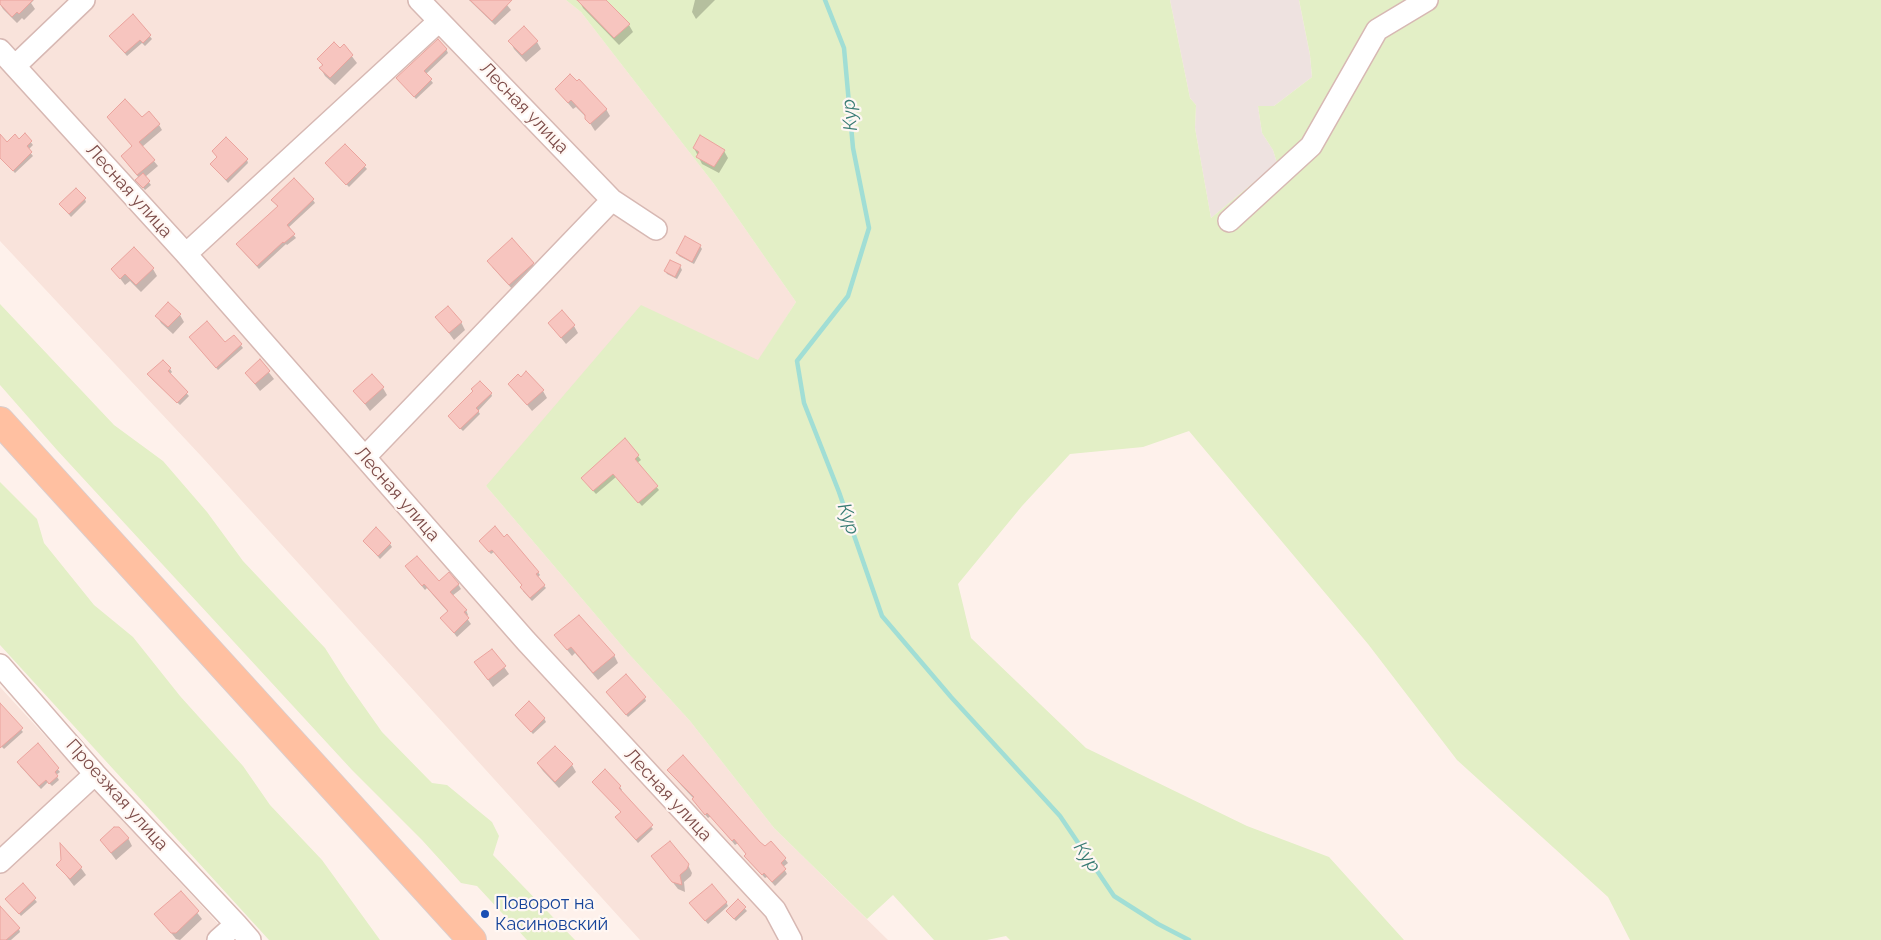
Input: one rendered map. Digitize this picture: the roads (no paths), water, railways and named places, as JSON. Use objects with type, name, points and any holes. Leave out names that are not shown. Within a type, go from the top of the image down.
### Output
[{"type":"main road","points":[[0,421],[472,940]]},
{"type":"street","points":[[15,66],[84,0]]},
{"type":"street","name":"Лесная улица","points":[[419,0],[612,200],[656,229]]},
{"type":"street","points":[[1229,221],[1311,146],[1377,30],[1427,0]]},
{"type":"street","points":[[186,254],[440,21]]},
{"type":"street","name":"Лесная улица","points":[[0,50],[186,254],[526,641],[776,910],[792,940]]},
{"type":"street","points":[[365,458],[612,200]]},
{"type":"street","name":"Проезжая улица","points":[[0,665],[95,774],[250,940]]},
{"type":"street","points":[[0,862],[95,774]]},
{"type":"street","points":[[218,940],[236,924]]},
{"type":"waterway","name":"Кур","points":[[825,0],[844,48],[853,148],[869,228],[848,296],[797,361],[804,403],[839,492],[882,616],[951,697],[1060,816],[1114,896],[1158,924],[1189,940]]},
{"type":"place","name":"Поворот на Касиновский","points":[[485,914]]}]
